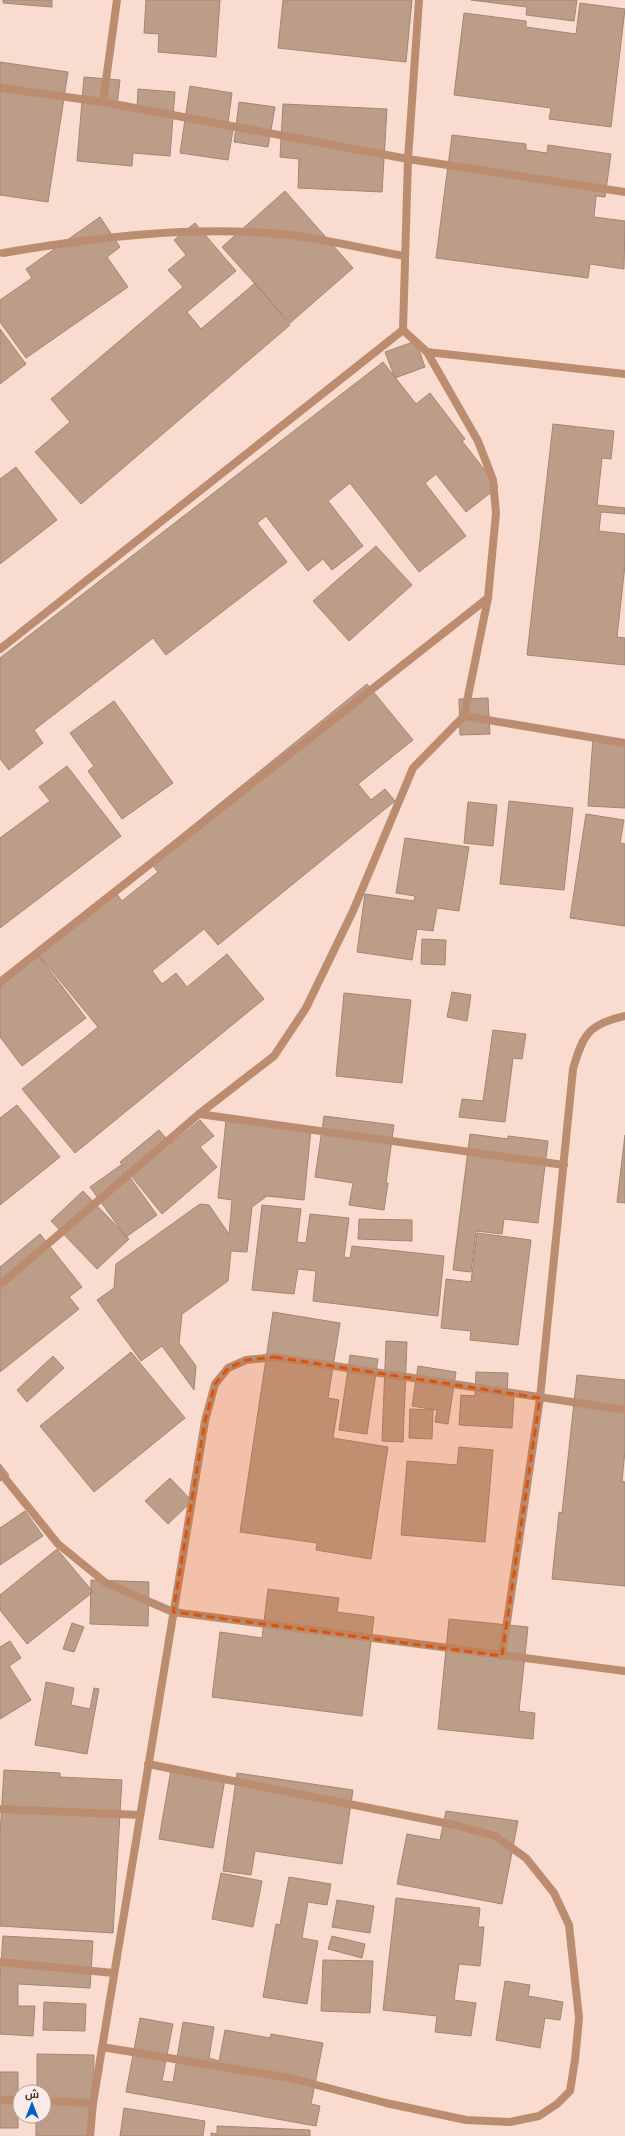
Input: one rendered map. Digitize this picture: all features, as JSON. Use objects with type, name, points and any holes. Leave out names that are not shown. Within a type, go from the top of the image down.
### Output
[{"type":"street","points":[[103,102],[117,0]]},
{"type":"street","points":[[0,1284],[199,1114],[274,1056],[306,1008],[353,911],[413,768],[464,716],[488,598],[496,513],[492,480],[478,441],[427,352],[403,330],[408,159],[419,0]]},
{"type":"street","points":[[0,88],[103,102],[408,159],[625,192]]},
{"type":"street","points":[[1,254],[106,238],[197,230],[290,235],[404,256]]},
{"type":"street","points":[[0,649],[403,330]]},
{"type":"street","points":[[427,352],[625,374]]},
{"type":"street","points":[[0,982],[488,598]]},
{"type":"street","points":[[464,716],[625,743]]},
{"type":"street","points":[[502,1656],[540,1398],[574,1069],[580,1046],[588,1033],[600,1023],[625,1016]]},
{"type":"street","points":[[199,1114],[564,1165]]},
{"type":"street","points":[[90,2136],[93,2103],[173,1612],[205,1421],[215,1384],[228,1368],[246,1360],[275,1357],[625,1410]]},
{"type":"street","points":[[0,1472],[58,1544],[106,1583],[173,1612],[625,1671]]},
{"type":"street","points":[[102,2047],[290,2078],[386,2103],[466,2120],[510,2122],[539,2116],[557,2104],[570,2091],[579,2018],[569,1925],[554,1893],[526,1858],[495,1836],[455,1825],[148,1764]]},
{"type":"street","points":[[0,1809],[140,1815]]},
{"type":"street","points":[[0,1962],[114,1973]]},
{"type":"street","points":[[0,2100],[12,2100]]},
{"type":"street","points":[[52,2101],[93,2103]]},
{"type":"highlighted area","points":[[275,1357],[540,1398],[502,1656],[173,1612],[205,1421],[215,1384],[228,1368],[246,1360]]},
{"type":"building","points":[[3,0],[52,0],[52,7],[3,3]]},
{"type":"building","points":[[146,0],[220,0],[216,57],[158,52],[159,34],[144,33]]},
{"type":"building","points":[[283,0],[412,0],[406,62],[278,48]]},
{"type":"building","points":[[471,0],[577,0],[574,21],[526,15],[527,7]]},
{"type":"building","points":[[580,3],[625,9],[611,127],[549,119],[551,108],[454,95],[464,13],[526,21],[526,27],[576,34]]},
{"type":"building","points":[[0,62],[68,72],[48,202],[0,195]]},
{"type":"building","points":[[84,77],[120,80],[117,106],[137,107],[138,89],[175,92],[170,156],[133,153],[132,166],[77,161]]},
{"type":"building","points":[[190,86],[232,93],[228,123],[234,124],[228,160],[180,153]]},
{"type":"building","points":[[239,102],[275,107],[268,147],[234,142]]},
{"type":"building","points":[[283,104],[387,109],[382,192],[298,188],[299,159],[280,157]]},
{"type":"building","points":[[452,135],[526,144],[526,150],[547,153],[548,145],[611,154],[605,197],[596,196],[594,217],[625,221],[624,269],[590,264],[588,278],[436,258]]},
{"type":"building","points":[[285,191],[353,268],[290,323],[222,247]]},
{"type":"building","points":[[100,217],[120,247],[107,257],[128,287],[26,358],[0,322],[0,300],[32,278],[26,269]]},
{"type":"building","points":[[195,223],[236,271],[187,312],[201,329],[255,283],[290,325],[81,504],[35,452],[70,422],[51,399],[183,287],[168,270],[186,255],[174,240]]},
{"type":"building","points":[[0,329],[26,364],[0,384]]},
{"type":"building","points":[[416,341],[425,367],[395,378],[385,352]]},
{"type":"building","points":[[383,362],[416,404],[430,393],[465,439],[462,441],[498,487],[466,512],[436,474],[425,483],[466,536],[419,572],[350,483],[328,501],[363,546],[332,570],[323,559],[308,571],[266,516],[257,523],[287,562],[166,655],[153,638],[34,730],[43,743],[9,770],[0,759],[0,658]]},
{"type":"building","points":[[553,424],[614,431],[611,459],[602,458],[597,505],[625,508],[625,514],[601,512],[599,531],[625,534],[625,565],[617,637],[625,638],[625,665],[527,655]]},
{"type":"building","points":[[16,467],[57,520],[0,564],[0,479]]},
{"type":"building","points":[[376,546],[412,585],[349,641],[313,601]]},
{"type":"building","points":[[367,684],[413,740],[358,784],[371,800],[385,789],[395,801],[218,945],[204,929],[152,971],[162,984],[176,973],[187,987],[227,954],[264,999],[75,1153],[22,1089],[98,1027],[35,950],[115,892],[122,901],[158,872],[149,861]]},
{"type":"building","points":[[488,698],[490,734],[460,735],[459,699]]},
{"type":"building","points":[[114,701],[173,783],[122,819],[88,771],[94,766],[70,733]]},
{"type":"building","points":[[593,738],[625,741],[625,808],[588,806]]},
{"type":"building","points":[[67,766],[121,836],[0,928],[0,838],[50,801],[39,787]]},
{"type":"building","points":[[509,801],[573,808],[564,890],[500,884]]},
{"type":"building","points":[[468,802],[497,805],[493,846],[464,843]]},
{"type":"building","points":[[586,814],[624,820],[620,843],[625,844],[625,926],[570,918]]},
{"type":"building","points":[[405,838],[469,847],[459,911],[437,908],[433,931],[417,929],[412,960],[357,952],[365,894],[414,901],[415,896],[396,893]]},
{"type":"building","points":[[422,939],[446,940],[445,965],[421,964]]},
{"type":"building","points":[[36,952],[86,1018],[22,1066],[0,1037],[0,979]]},
{"type":"building","points":[[452,992],[471,995],[467,1021],[447,1017]]},
{"type":"building","points":[[344,993],[411,1000],[402,1083],[336,1076]]},
{"type":"building","points":[[493,1030],[526,1034],[522,1059],[513,1058],[505,1122],[459,1117],[462,1099],[483,1101]]},
{"type":"building","points":[[17,1105],[60,1157],[0,1205],[0,1118]]},
{"type":"building","points":[[324,1116],[394,1125],[384,1210],[349,1205],[353,1183],[315,1177]]},
{"type":"building","points":[[200,1120],[214,1136],[200,1147],[217,1167],[162,1214],[120,1162],[159,1130],[171,1144]]},
{"type":"building","points":[[226,1120],[311,1129],[304,1200],[267,1196],[252,1207],[247,1252],[231,1251],[228,1281],[182,1314],[179,1343],[196,1366],[194,1390],[162,1346],[141,1361],[97,1300],[114,1288],[116,1264],[200,1204],[209,1205],[229,1234],[232,1200],[218,1198]]},
{"type":"building","points":[[470,1134],[508,1139],[508,1136],[548,1141],[538,1223],[504,1219],[502,1234],[476,1231],[471,1272],[453,1270]]},
{"type":"building","points":[[625,1135],[625,1203],[617,1202]]},
{"type":"building","points":[[121,1165],[157,1215],[126,1237],[90,1187]]},
{"type":"building","points":[[83,1191],[129,1239],[97,1269],[51,1221]]},
{"type":"building","points":[[262,1205],[301,1209],[297,1242],[306,1243],[310,1214],[349,1218],[344,1257],[350,1258],[352,1246],[444,1256],[438,1316],[313,1301],[316,1271],[298,1269],[294,1294],[252,1290]]},
{"type":"building","points":[[359,1219],[412,1220],[412,1241],[358,1239]]},
{"type":"building","points":[[477,1233],[531,1240],[518,1345],[470,1340],[471,1331],[441,1328],[446,1279],[471,1282]]},
{"type":"building","points":[[40,1234],[82,1287],[69,1297],[79,1309],[0,1372],[0,1267]]},
{"type":"building","points":[[273,1312],[340,1323],[328,1398],[339,1400],[333,1438],[388,1447],[371,1559],[316,1550],[317,1543],[240,1532]]},
{"type":"building","points":[[386,1341],[407,1342],[403,1442],[382,1441]]},
{"type":"building","points":[[131,1352],[185,1418],[94,1492],[40,1426]]},
{"type":"building","points":[[350,1355],[378,1359],[367,1434],[339,1430]]},
{"type":"building","points":[[53,1356],[64,1368],[27,1402],[17,1390]]},
{"type":"building","points":[[418,1366],[456,1372],[448,1424],[435,1422],[437,1410],[412,1406]]},
{"type":"building","points":[[476,1372],[508,1373],[507,1396],[514,1396],[512,1428],[459,1425],[461,1395],[475,1396]]},
{"type":"building","points":[[577,1375],[625,1380],[625,1451],[622,1481],[625,1482],[625,1586],[552,1579],[559,1512],[562,1513]]},
{"type":"building","points":[[410,1409],[433,1410],[432,1439],[409,1438]]},
{"type":"building","points":[[459,1447],[493,1450],[485,1542],[401,1535],[407,1461],[457,1465]]},
{"type":"building","points":[[0,1464],[9,1475],[0,1481]]},
{"type":"building","points":[[170,1478],[192,1501],[168,1524],[145,1501]]},
{"type":"building","points":[[25,1511],[43,1536],[0,1565],[0,1528]]},
{"type":"building","points":[[57,1549],[93,1592],[27,1644],[0,1610],[0,1595]]},
{"type":"building","points":[[91,1580],[149,1582],[148,1626],[90,1624]]},
{"type":"building","points":[[268,1589],[339,1598],[337,1612],[374,1617],[362,1716],[212,1697],[220,1632],[262,1638]]},
{"type":"building","points":[[449,1619],[528,1627],[519,1711],[535,1713],[533,1739],[438,1729]]},
{"type":"building","points":[[72,1623],[84,1627],[74,1652],[63,1649]]},
{"type":"building","points":[[10,1641],[21,1658],[9,1666],[31,1700],[0,1719],[0,1647]]},
{"type":"building","points":[[46,1682],[74,1688],[71,1705],[90,1709],[94,1688],[99,1689],[87,1754],[35,1745]]},
{"type":"building","points":[[4,1770],[60,1773],[60,1777],[122,1780],[113,1933],[0,1926],[0,1834]]},
{"type":"building","points":[[171,1770],[225,1779],[213,1848],[159,1839]]},
{"type":"building","points":[[237,1773],[353,1790],[342,1864],[255,1851],[251,1875],[223,1871]]},
{"type":"building","points":[[446,1811],[518,1821],[502,1904],[397,1884],[407,1834],[440,1840]]},
{"type":"building","points":[[221,1873],[262,1881],[253,1927],[212,1919]]},
{"type":"building","points":[[289,1877],[331,1884],[327,1905],[308,1902],[302,1938],[318,1941],[307,2004],[263,1997],[276,1924],[280,1925]]},
{"type":"building","points":[[396,1898],[480,1908],[478,1927],[484,1927],[480,1966],[459,1964],[454,2000],[476,2003],[471,2036],[435,2032],[437,2016],[383,2010]]},
{"type":"building","points":[[337,1900],[374,1906],[370,1933],[332,1927]]},
{"type":"building","points":[[3,1936],[93,1941],[90,1988],[18,1984],[18,2006],[35,2006],[33,2036],[0,2034],[0,1979]]},
{"type":"building","points":[[332,1936],[365,1944],[362,1958],[328,1949]]},
{"type":"building","points":[[323,1960],[373,1961],[370,2013],[321,2011]]},
{"type":"building","points":[[505,1981],[530,1985],[528,1996],[563,2002],[560,2020],[545,2018],[540,2048],[496,2040]]},
{"type":"building","points":[[44,2002],[86,2004],[85,2031],[43,2030]]},
{"type":"building","points":[[140,2018],[173,2024],[162,2081],[173,2082],[183,2022],[214,2027],[209,2058],[219,2061],[225,2030],[270,2038],[271,2034],[323,2043],[311,2104],[320,2106],[316,2126],[126,2092]]},
{"type":"building","points":[[37,2054],[94,2055],[93,2129],[90,2136],[36,2136],[36,2124],[52,2124],[52,2084],[37,2084]]},
{"type":"building","points":[[0,2072],[18,2072],[18,2084],[12,2084],[12,2124],[18,2124],[18,2128],[0,2128]]},
{"type":"building","points":[[124,2108],[205,2121],[203,2136],[120,2136]]},
{"type":"building","points":[[217,2126],[310,2130],[310,2136],[211,2136],[211,2133],[217,2134]]}]
